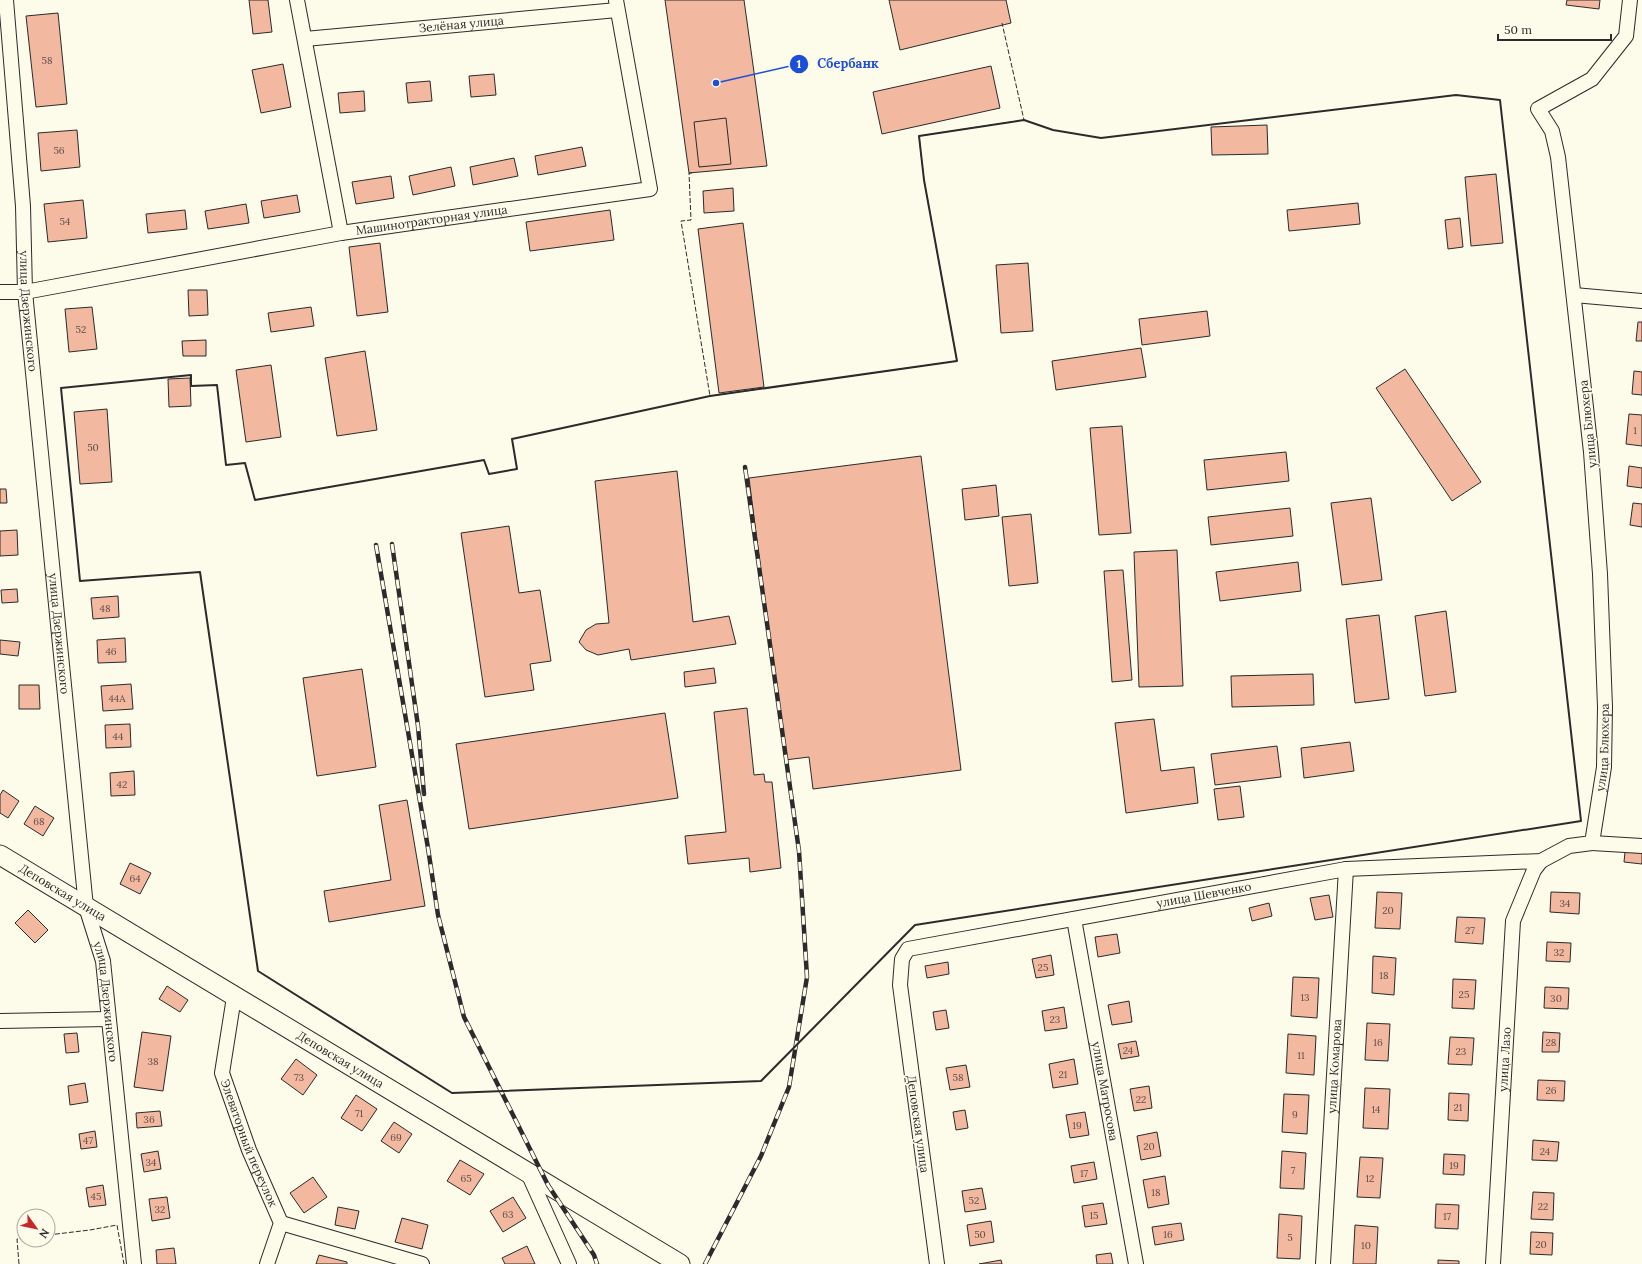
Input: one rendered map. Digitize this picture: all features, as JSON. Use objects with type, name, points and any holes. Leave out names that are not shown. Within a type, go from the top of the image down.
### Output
[{"type":"street","name":"улица Дзержинского","points":[[6,0],[23,206],[25,292],[86,907],[102,961],[134,1264]]},
{"type":"street","points":[[297,0],[341,234]]},
{"type":"street","name":"улица Блюхера","points":[[1592,843],[1604,767],[1604,691],[1600,574],[1592,452],[1558,157],[1552,131],[1538,109],[1592,79],[1626,36],[1630,0]]},
{"type":"street","name":"Машинотракторная улица","points":[[0,292],[25,292],[341,234],[650,189],[616,5]]},
{"type":"street","name":"Зелёная улица","points":[[305,39],[616,5]]},
{"type":"street","points":[[1574,295],[1642,301]]},
{"type":"street","points":[[1541,861],[1569,846],[1592,843],[1642,846]]},
{"type":"street","name":"Деповская улица","points":[[0,855],[680,1264]]},
{"type":"street","name":"улица Шевченко","points":[[900,985],[902,959],[908,949],[1346,869],[1541,861]]},
{"type":"street","name":"улица Лазо","points":[[1493,1264],[1513,921],[1534,870],[1541,861]]},
{"type":"street","name":"улица Комарова","points":[[1323,1264],[1346,869]]},
{"type":"street","name":"улица Матросова","points":[[1074,919],[1136,1264]]},
{"type":"street","name":"Деповская улица","points":[[900,985],[937,1264]]},
{"type":"street","name":"Элеваторный переулок","points":[[234,997],[222,1073],[249,1150],[281,1223],[267,1264]]},
{"type":"street","points":[[0,1021],[108,1019]]},
{"type":"street","points":[[528,1173],[568,1264]]},
{"type":"street","points":[[281,1223],[422,1264]]},
{"type":"building","points":[[249,0],[268,0],[272,32],[253,34]]},
{"type":"building","points":[[665,0],[744,0],[767,166],[689,173]]},
{"type":"building","points":[[889,0],[1006,0],[1011,23],[900,50]]},
{"type":"building","points":[[1567,0],[1600,0],[1599,9],[1566,5]]},
{"type":"building","points":[[58,13],[67,104],[36,107],[26,16]]},
{"type":"building","points":[[283,64],[291,107],[261,113],[252,70]]},
{"type":"building","points":[[991,66],[1000,108],[882,134],[873,92]]},
{"type":"building","points":[[494,74],[496,95],[471,97],[469,76]]},
{"type":"building","points":[[430,81],[432,101],[408,103],[406,83]]},
{"type":"building","points":[[364,91],[365,111],[340,113],[338,93]]},
{"type":"building","points":[[726,118],[731,164],[699,167],[694,122]]},
{"type":"building","points":[[1267,125],[1268,154],[1212,155],[1211,127]]},
{"type":"building","points":[[77,130],[80,167],[41,171],[38,133]]},
{"type":"building","points":[[582,147],[586,166],[538,175],[535,156]]},
{"type":"building","points":[[514,158],[518,176],[473,185],[470,167]]},
{"type":"building","points":[[451,167],[455,186],[413,195],[409,176]]},
{"type":"building","points":[[1496,174],[1503,243],[1471,246],[1465,177]]},
{"type":"building","points":[[391,176],[394,198],[356,204],[352,182]]},
{"type":"building","points":[[733,188],[734,211],[704,213],[703,191]]},
{"type":"building","points":[[297,195],[300,212],[264,218],[261,201]]},
{"type":"building","points":[[83,200],[87,238],[48,242],[44,204]]},
{"type":"building","points":[[1358,203],[1360,224],[1289,231],[1287,210]]},
{"type":"building","points":[[246,204],[249,223],[208,229],[205,211]]},
{"type":"building","points":[[185,210],[187,229],[148,233],[146,214]]},
{"type":"building","points":[[610,210],[614,240],[530,251],[526,222]]},
{"type":"building","points":[[1460,218],[1463,247],[1448,249],[1445,220]]},
{"type":"building","points":[[743,223],[764,387],[719,393],[698,229]]},
{"type":"building","points":[[380,243],[388,312],[357,316],[349,247]]},
{"type":"building","points":[[1028,263],[1033,331],[1001,333],[996,265]]},
{"type":"building","points":[[188,290],[207,290],[208,315],[189,316]]},
{"type":"building","points":[[92,307],[97,349],[69,352],[65,309]]},
{"type":"building","points":[[311,307],[314,326],[271,332],[268,313]]},
{"type":"building","points":[[1207,311],[1210,336],[1142,345],[1139,319]]},
{"type":"building","points":[[1638,322],[1642,322],[1642,341],[1636,341]]},
{"type":"building","points":[[206,340],[206,356],[183,356],[182,341]]},
{"type":"building","points":[[1141,348],[1146,377],[1056,390],[1052,361]]},
{"type":"building","points":[[365,351],[377,430],[337,436],[325,358]]},
{"type":"building","points":[[271,365],[281,437],[246,442],[236,370]]},
{"type":"building","points":[[1405,369],[1481,482],[1452,501],[1376,388]]},
{"type":"building","points":[[1634,371],[1642,372],[1642,395],[1632,394]]},
{"type":"building","points":[[190,378],[191,406],[169,407],[168,379]]},
{"type":"building","points":[[107,409],[112,482],[80,484],[74,412]]},
{"type":"building","points":[[1629,414],[1642,415],[1642,446],[1626,444]]},
{"type":"building","points":[[1122,426],[1131,533],[1099,535],[1090,428]]},
{"type":"building","points":[[1286,452],[1289,481],[1207,490],[1204,460]]},
{"type":"building","points":[[921,456],[961,770],[813,789],[809,757],[785,760],[749,478]]},
{"type":"building","points":[[1629,466],[1642,468],[1642,488],[1627,486]]},
{"type":"building","points":[[677,471],[693,622],[729,616],[736,644],[631,660],[629,649],[598,655],[586,650],[579,642],[586,630],[596,624],[609,623],[595,481]]},
{"type":"building","points":[[996,485],[999,516],[965,520],[962,489]]},
{"type":"building","points":[[0,489],[6,489],[7,503],[0,503]]},
{"type":"building","points":[[1371,498],[1382,580],[1342,585],[1331,503]]},
{"type":"building","points":[[1633,503],[1642,504],[1642,527],[1630,525]]},
{"type":"building","points":[[1290,508],[1293,536],[1211,545],[1208,517]]},
{"type":"building","points":[[1031,514],[1038,583],[1009,586],[1002,517]]},
{"type":"building","points":[[509,526],[519,593],[540,590],[551,661],[530,664],[534,690],[485,697],[461,533]]},
{"type":"building","points":[[17,530],[18,555],[0,556],[0,531]]},
{"type":"building","points":[[1177,550],[1183,686],[1139,687],[1134,552]]},
{"type":"building","points":[[1298,562],[1301,591],[1220,601],[1216,572]]},
{"type":"building","points":[[1123,570],[1132,680],[1112,682],[1104,571]]},
{"type":"building","points":[[17,589],[18,602],[2,603],[1,590]]},
{"type":"building","points":[[118,596],[119,617],[93,619],[91,598]]},
{"type":"building","points":[[1446,611],[1456,692],[1425,696],[1415,616]]},
{"type":"building","points":[[1379,615],[1389,699],[1355,703],[1346,619]]},
{"type":"building","points":[[125,638],[126,662],[98,663],[97,640]]},
{"type":"building","points":[[0,640],[20,642],[18,656],[0,654]]},
{"type":"building","points":[[714,668],[716,683],[685,687],[684,672]]},
{"type":"building","points":[[362,669],[376,767],[317,776],[303,678]]},
{"type":"building","points":[[1313,674],[1314,705],[1232,707],[1231,676]]},
{"type":"building","points":[[131,684],[133,709],[103,711],[101,686]]},
{"type":"building","points":[[19,685],[39,685],[40,709],[19,709]]},
{"type":"building","points":[[747,708],[754,775],[764,774],[765,782],[772,782],[781,868],[750,872],[749,858],[688,864],[685,836],[726,832],[714,712]]},
{"type":"building","points":[[665,713],[678,798],[469,829],[456,744]]},
{"type":"building","points":[[1154,719],[1161,771],[1194,767],[1198,803],[1126,813],[1115,723]]},
{"type":"building","points":[[130,724],[131,747],[106,748],[105,725]]},
{"type":"building","points":[[1350,742],[1354,771],[1304,778],[1301,748]]},
{"type":"building","points":[[1277,746],[1281,777],[1215,785],[1211,754]]},
{"type":"building","points":[[134,771],[135,795],[111,796],[110,773]]},
{"type":"building","points":[[1240,786],[1244,817],[1218,820],[1214,789]]},
{"type":"building","points":[[3,790],[19,801],[8,818],[0,813],[0,795]]},
{"type":"building","points":[[407,800],[425,906],[329,922],[324,891],[391,880],[379,805]]},
{"type":"building","points":[[35,806],[54,818],[43,836],[24,824]]},
{"type":"building","points":[[1626,842],[1642,843],[1642,864],[1624,862]]},
{"type":"building","points":[[130,863],[151,873],[140,894],[120,884]]},
{"type":"building","points":[[1377,892],[1402,893],[1400,929],[1375,928]]},
{"type":"building","points":[[1551,892],[1580,893],[1579,914],[1550,912]]},
{"type":"building","points":[[1329,895],[1333,917],[1315,920],[1310,898]]},
{"type":"building","points":[[1269,903],[1272,916],[1252,921],[1249,908]]},
{"type":"building","points":[[28,910],[48,930],[35,943],[15,923]]},
{"type":"building","points":[[1457,917],[1485,918],[1483,944],[1455,942]]},
{"type":"building","points":[[1117,934],[1120,953],[1098,957],[1095,937]]},
{"type":"building","points":[[1547,942],[1571,943],[1570,962],[1546,961]]},
{"type":"building","points":[[1051,955],[1054,975],[1036,978],[1032,959]]},
{"type":"building","points":[[1373,956],[1396,958],[1394,995],[1372,993]]},
{"type":"building","points":[[948,962],[949,974],[927,978],[925,966]]},
{"type":"building","points":[[1293,977],[1319,978],[1317,1018],[1291,1016]]},
{"type":"building","points":[[1453,979],[1476,980],[1474,1009],[1452,1008]]},
{"type":"building","points":[[167,986],[188,1000],[180,1012],[159,999]]},
{"type":"building","points":[[1545,987],[1569,988],[1568,1009],[1544,1008]]},
{"type":"building","points":[[1129,1001],[1132,1022],[1112,1025],[1108,1005]]},
{"type":"building","points":[[1064,1007],[1067,1028],[1045,1031],[1042,1011]]},
{"type":"building","points":[[946,1010],[949,1028],[936,1030],[933,1012]]},
{"type":"building","points":[[1367,1023],[1390,1024],[1388,1061],[1365,1060]]},
{"type":"building","points":[[142,1032],[171,1036],[163,1091],[134,1087]]},
{"type":"building","points":[[1543,1032],[1560,1033],[1559,1052],[1542,1052]]},
{"type":"building","points":[[77,1033],[79,1052],[66,1053],[64,1034]]},
{"type":"building","points":[[1288,1034],[1316,1036],[1314,1075],[1286,1073]]},
{"type":"building","points":[[1450,1037],[1474,1038],[1472,1065],[1448,1064]]},
{"type":"building","points":[[1136,1041],[1139,1056],[1121,1059],[1118,1044]]},
{"type":"building","points":[[296,1059],[317,1075],[303,1095],[281,1079]]},
{"type":"building","points":[[1074,1059],[1078,1084],[1053,1088],[1049,1064]]},
{"type":"building","points":[[966,1065],[970,1087],[950,1090],[946,1068]]},
{"type":"building","points":[[1538,1080],[1565,1081],[1564,1101],[1537,1100]]},
{"type":"building","points":[[85,1083],[88,1102],[70,1105],[68,1086]]},
{"type":"building","points":[[1149,1086],[1152,1108],[1134,1111],[1130,1089]]},
{"type":"building","points":[[1365,1088],[1390,1089],[1388,1129],[1363,1128]]},
{"type":"building","points":[[1449,1093],[1469,1094],[1468,1121],[1448,1120]]},
{"type":"building","points":[[1284,1094],[1309,1095],[1307,1134],[1282,1132]]},
{"type":"building","points":[[356,1095],[377,1109],[362,1131],[341,1118]]},
{"type":"building","points":[[965,1110],[968,1128],[956,1130],[953,1112]]},
{"type":"building","points":[[160,1111],[162,1126],[137,1128],[136,1113]]},
{"type":"building","points":[[1085,1112],[1089,1135],[1070,1138],[1066,1115]]},
{"type":"building","points":[[394,1122],[412,1134],[399,1153],[381,1141]]},
{"type":"building","points":[[95,1131],[97,1147],[81,1149],[79,1134]]},
{"type":"building","points":[[1157,1132],[1161,1156],[1141,1160],[1137,1136]]},
{"type":"building","points":[[1533,1140],[1559,1142],[1557,1161],[1532,1160]]},
{"type":"building","points":[[158,1151],[161,1169],[144,1172],[141,1154]]},
{"type":"building","points":[[1282,1151],[1306,1153],[1304,1189],[1280,1188]]},
{"type":"building","points":[[1444,1154],[1465,1155],[1464,1175],[1443,1174]]},
{"type":"building","points":[[1360,1157],[1383,1158],[1380,1198],[1357,1197]]},
{"type":"building","points":[[460,1160],[484,1174],[470,1195],[447,1181]]},
{"type":"building","points":[[1094,1162],[1097,1179],[1074,1183],[1071,1166]]},
{"type":"building","points":[[1165,1176],[1169,1204],[1148,1208],[1143,1180]]},
{"type":"building","points":[[313,1177],[327,1197],[304,1213],[290,1193]]},
{"type":"building","points":[[103,1185],[106,1205],[89,1207],[86,1188]]},
{"type":"building","points":[[982,1188],[986,1209],[965,1212],[962,1191]]},
{"type":"building","points":[[1533,1192],[1554,1193],[1553,1220],[1531,1219]]},
{"type":"building","points":[[167,1197],[170,1218],[152,1221],[149,1199]]},
{"type":"building","points":[[513,1197],[526,1218],[503,1232],[490,1211]]},
{"type":"building","points":[[1103,1203],[1107,1224],[1085,1227],[1082,1206]]},
{"type":"building","points":[[1436,1204],[1459,1205],[1458,1229],[1435,1228]]},
{"type":"building","points":[[338,1207],[359,1211],[355,1229],[335,1225]]},
{"type":"building","points":[[1279,1214],[1302,1216],[1300,1259],[1277,1258]]},
{"type":"building","points":[[402,1218],[428,1225],[422,1249],[395,1242]]},
{"type":"building","points":[[991,1221],[994,1242],[970,1246],[967,1225]]},
{"type":"building","points":[[1181,1223],[1184,1240],[1155,1245],[1152,1227]]},
{"type":"building","points":[[1355,1225],[1378,1227],[1376,1264],[1353,1264]]},
{"type":"building","points":[[1531,1232],[1553,1233],[1552,1255],[1530,1254]]},
{"type":"building","points":[[527,1246],[535,1264],[505,1264],[502,1258]]},
{"type":"building","points":[[174,1248],[176,1264],[157,1264],[156,1250]]},
{"type":"building","points":[[1111,1253],[1113,1264],[1097,1264],[1096,1255]]},
{"type":"building","points":[[319,1255],[347,1262],[347,1264],[316,1264]]},
{"type":"building","points":[[1001,1260],[1002,1264],[979,1264]]},
{"type":"building","points":[[1438,1260],[1459,1261],[1459,1264],[1438,1264]]},
{"type":"railway","points":[[705,1264],[761,1156],[789,1087],[807,977],[799,851],[745,467]]},
{"type":"railway","points":[[392,544],[418,726],[424,794]]},
{"type":"railway","points":[[376,545],[428,848],[438,915],[464,1017],[548,1185],[594,1255],[597,1264]]},
{"type":"fence","points":[[692,173],[689,173],[691,220],[681,221],[710,396],[957,361],[924,180],[919,136],[1024,120],[1002,23]]},
{"type":"fence","points":[[56,1234],[117,1225],[124,1264]]},
{"type":"fence","points":[[18,1248],[19,1264]]},
{"type":"wall","points":[[1456,95],[1500,100],[1581,821],[915,925],[761,1081],[452,1093],[258,971],[200,572],[80,581],[61,388],[191,375],[191,386],[217,385],[226,465],[245,463],[255,500],[484,460],[489,474],[517,469],[512,439],[710,396],[957,361],[924,180],[919,136],[1024,120],[1053,130],[1101,138],[1456,95]]},
{"type":"place","name":"Сбербанк","points":[[716,83]]}]
